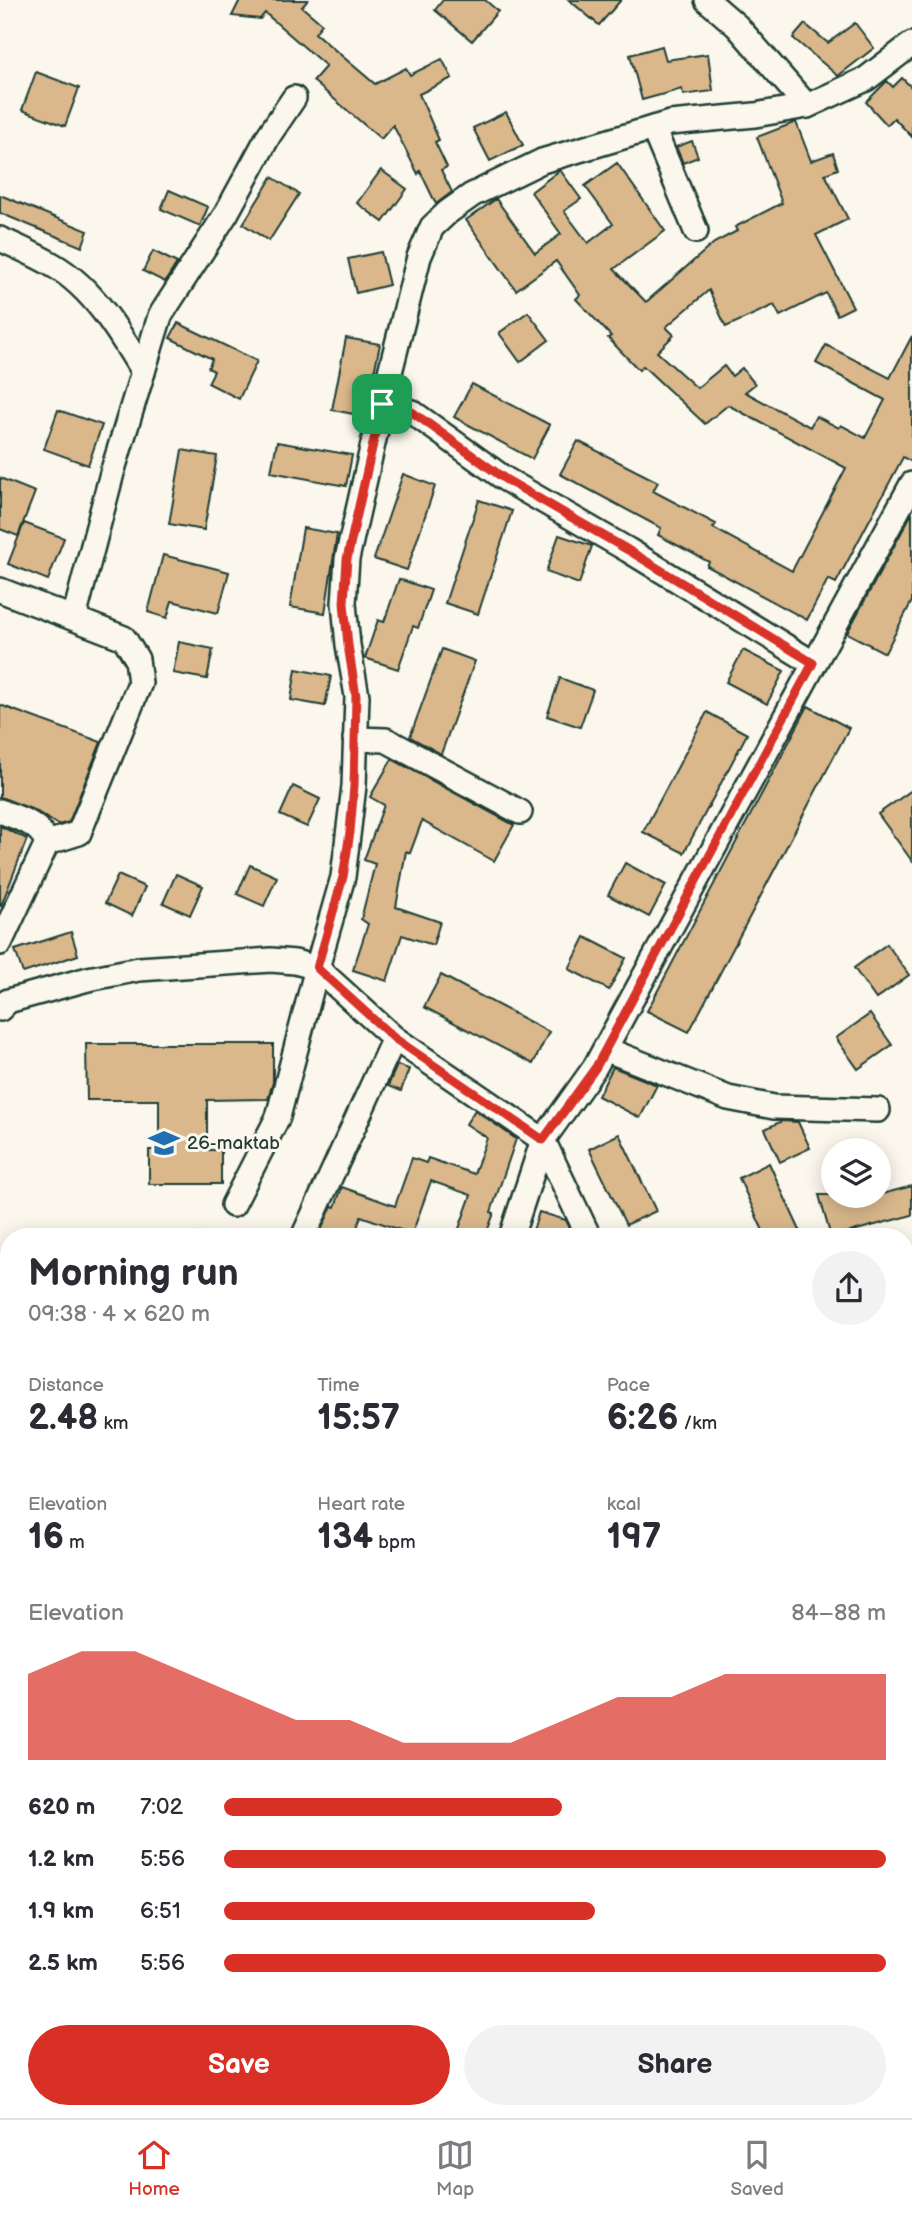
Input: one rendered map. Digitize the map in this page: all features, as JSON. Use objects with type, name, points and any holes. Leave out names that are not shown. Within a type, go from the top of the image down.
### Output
[{"type":"street","points":[[707,0],[737,26],[807,106]]},
{"type":"street","points":[[233,1205],[278,1117],[345,865],[354,786],[356,696],[344,603],[347,559],[382,404],[419,257],[427,236],[440,218],[472,195],[542,161],[670,123],[755,115],[807,106],[866,79],[912,44]]},
{"type":"street","points":[[74,618],[112,473],[160,316],[226,214],[269,135],[294,98]]},
{"type":"street","points":[[653,128],[696,230]]},
{"type":"street","points":[[0,239],[56,266],[92,297],[143,372]]},
{"type":"street","points":[[382,404],[412,412],[505,479],[628,550],[813,663]]},
{"type":"street","points":[[513,1228],[543,1140],[596,1067],[912,484]]},
{"type":"street","points":[[0,590],[124,638],[137,659],[139,683],[79,833],[47,843]]},
{"type":"street","points":[[355,739],[386,740],[520,812]]},
{"type":"street","points":[[0,811],[32,824],[43,833],[47,843],[0,943]]},
{"type":"street","points":[[3,1001],[88,979],[139,970],[271,960],[295,962],[317,968],[394,1038],[543,1140],[585,1228]]},
{"type":"street","points":[[307,1228],[394,1038]]},
{"type":"street","points":[[605,1049],[728,1098],[774,1107],[878,1110]]},
{"type":"building","points":[[240,0],[308,0],[302,7],[322,24],[315,33],[375,84],[406,68],[410,75],[442,59],[452,78],[419,94],[439,140],[435,142],[447,167],[441,170],[452,192],[436,204],[393,125],[381,139],[313,81],[326,66],[265,13],[260,19],[232,16]]},
{"type":"building","points":[[443,0],[485,0],[498,11],[472,41],[435,10]]},
{"type":"building","points":[[569,0],[621,0],[599,25]]},
{"type":"building","points":[[855,23],[874,48],[838,76],[793,38],[805,24],[828,43]]},
{"type":"building","points":[[662,46],[666,60],[708,54],[713,91],[683,95],[682,89],[642,100],[630,55]]},
{"type":"building","points":[[36,72],[79,88],[65,126],[22,110]]},
{"type":"building","points":[[902,78],[912,88],[912,137],[894,118],[887,125],[866,102],[887,81],[893,87]]},
{"type":"building","points":[[506,112],[523,145],[490,161],[473,128]]},
{"type":"building","points":[[796,122],[811,161],[833,153],[838,169],[825,174],[848,219],[816,235],[853,307],[837,315],[826,293],[780,316],[774,305],[726,327],[709,290],[666,327],[674,335],[657,352],[697,388],[724,366],[732,376],[742,368],[755,384],[745,392],[810,427],[816,416],[865,438],[885,400],[816,363],[826,345],[890,378],[912,336],[912,462],[903,457],[836,583],[828,579],[807,620],[707,566],[709,562],[658,535],[661,528],[560,474],[578,441],[658,482],[653,491],[716,524],[713,528],[792,571],[846,468],[728,405],[705,424],[643,366],[639,370],[608,338],[611,336],[576,299],[580,295],[556,261],[516,290],[466,220],[496,199],[535,253],[561,234],[531,192],[560,170],[581,199],[564,211],[588,243],[613,224],[585,186],[617,163],[665,231],[614,269],[646,302],[714,243],[737,231],[735,227],[782,203],[757,137]]},
{"type":"building","points":[[692,141],[698,157],[683,163],[676,147]]},
{"type":"building","points":[[381,170],[407,189],[383,222],[357,203]]},
{"type":"building","points":[[272,177],[299,194],[269,241],[243,224]]},
{"type":"building","points":[[169,190],[208,207],[200,226],[161,209]]},
{"type":"building","points":[[0,195],[88,231],[82,247],[0,213]]},
{"type":"building","points":[[153,251],[177,263],[165,282],[143,271]]},
{"type":"building","points":[[381,252],[389,285],[356,293],[348,259]]},
{"type":"building","points":[[528,312],[549,340],[520,362],[499,333]]},
{"type":"building","points":[[178,323],[257,361],[239,399],[208,383],[214,371],[208,368],[212,359],[170,338]]},
{"type":"building","points":[[346,338],[380,344],[365,416],[332,410]]},
{"type":"building","points":[[472,384],[550,425],[532,459],[454,417]]},
{"type":"building","points":[[58,410],[102,425],[88,465],[44,449]]},
{"type":"building","points":[[277,442],[352,455],[346,486],[271,472]]},
{"type":"building","points":[[182,450],[217,456],[204,530],[169,524]]},
{"type":"building","points":[[403,474],[435,486],[407,570],[374,559]]},
{"type":"building","points":[[0,478],[35,492],[18,536],[0,529]]},
{"type":"building","points":[[479,500],[512,511],[478,614],[445,603]]},
{"type":"building","points":[[912,513],[912,601],[885,653],[847,633]]},
{"type":"building","points":[[24,523],[64,538],[48,580],[8,564]]},
{"type":"building","points":[[303,528],[337,534],[325,613],[290,607]]},
{"type":"building","points":[[559,535],[592,546],[579,584],[546,572]]},
{"type":"building","points":[[163,555],[229,572],[218,613],[172,601],[167,618],[148,612]]},
{"type":"building","points":[[399,579],[431,590],[418,628],[413,626],[398,669],[365,658],[378,620],[384,622]]},
{"type":"building","points":[[179,642],[213,649],[207,679],[173,673]]},
{"type":"building","points":[[442,649],[475,661],[441,754],[410,737]]},
{"type":"building","points":[[743,650],[784,671],[767,704],[726,682]]},
{"type":"building","points":[[296,669],[331,676],[325,706],[291,700]]},
{"type":"building","points":[[560,678],[593,690],[580,727],[547,716]]},
{"type":"building","points":[[0,705],[101,742],[69,822],[58,825],[34,810],[0,797]]},
{"type":"building","points":[[808,706],[849,728],[689,1032],[647,1011]]},
{"type":"building","points":[[707,712],[747,734],[684,853],[643,832]]},
{"type":"building","points":[[392,759],[514,825],[494,861],[422,821],[410,853],[406,851],[396,907],[440,922],[433,945],[402,935],[387,981],[353,970],[368,924],[361,919],[375,864],[364,860],[384,805],[370,797]]},
{"type":"building","points":[[293,786],[320,799],[307,827],[280,815]]},
{"type":"building","points":[[912,790],[912,861],[878,814]]},
{"type":"building","points":[[0,826],[27,839],[1,906],[0,906]]},
{"type":"building","points":[[625,863],[666,885],[649,917],[608,895]]},
{"type":"building","points":[[250,865],[277,877],[264,906],[237,894]]},
{"type":"building","points":[[176,874],[203,886],[190,915],[163,903]]},
{"type":"building","points":[[118,875],[145,887],[132,916],[105,903]]},
{"type":"building","points":[[71,932],[78,955],[23,973],[15,950]]},
{"type":"building","points":[[585,937],[626,958],[609,990],[569,969]]},
{"type":"building","points":[[887,944],[909,975],[876,999],[854,968]]},
{"type":"building","points":[[441,975],[549,1032],[533,1064],[424,1007]]},
{"type":"building","points":[[870,1014],[892,1045],[858,1069],[836,1038]]},
{"type":"building","points":[[86,1044],[273,1044],[273,1082],[268,1099],[207,1100],[207,1150],[221,1150],[221,1184],[149,1184],[149,1150],[159,1150],[159,1100],[87,1100]]},
{"type":"building","points":[[397,1065],[409,1069],[401,1091],[388,1086]]},
{"type":"building","points":[[613,1067],[657,1085],[640,1118],[598,1096]]},
{"type":"building","points":[[475,1110],[516,1139],[491,1212],[494,1213],[488,1228],[459,1228],[471,1195],[431,1181],[414,1228],[395,1228],[361,1216],[357,1228],[322,1228],[332,1206],[335,1207],[342,1187],[395,1206],[412,1158],[426,1163],[428,1158],[474,1174],[487,1138],[466,1124]]},
{"type":"building","points":[[782,1121],[798,1122],[810,1148],[780,1162],[765,1129]]},
{"type":"building","points":[[619,1134],[656,1211],[626,1225],[589,1149]]},
{"type":"building","points":[[769,1163],[799,1228],[762,1228],[739,1178]]},
{"type":"building","points":[[912,1186],[912,1215],[864,1228],[828,1228],[823,1208],[891,1208],[891,1192]]},
{"type":"building","points":[[539,1212],[566,1220],[570,1228],[534,1228]]},
{"type":"place","name":"26-maktab","points":[[164,1143]]},
{"type":"route","points":[[382,404],[412,412],[505,479],[628,550],[813,663],[596,1067],[543,1140],[394,1038],[317,968],[343,877],[350,832],[356,696],[344,603],[347,559],[382,404]]}]
